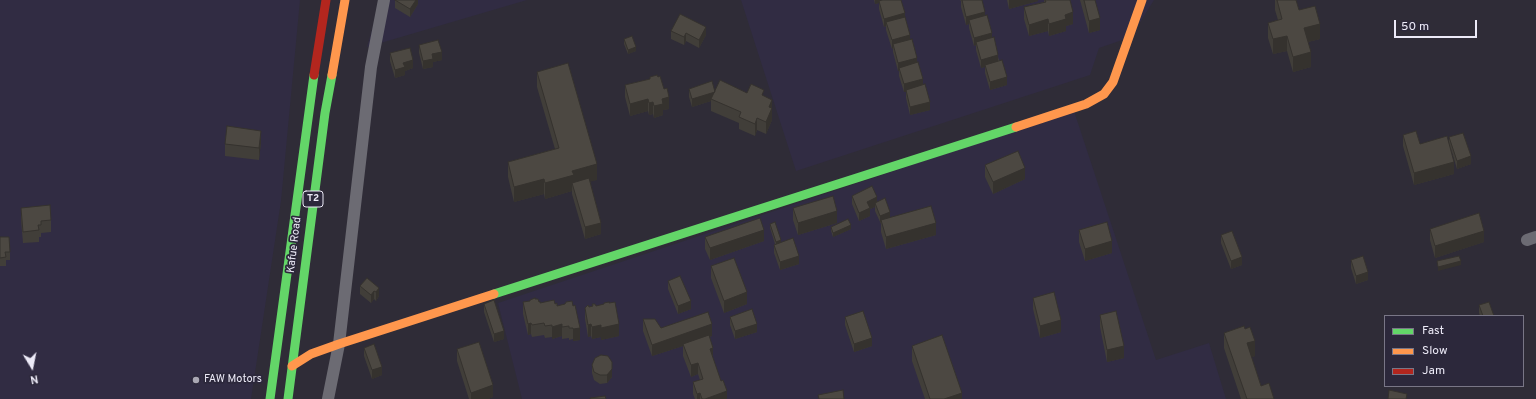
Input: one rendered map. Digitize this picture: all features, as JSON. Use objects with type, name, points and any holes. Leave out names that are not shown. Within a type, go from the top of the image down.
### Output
[{"type":"street","name":"Kafue Road","points":[[270,399],[309,110],[326,0]]},
{"type":"street","name":"Kafue Road","points":[[288,399],[325,113],[345,0]]},
{"type":"street","points":[[328,399],[339,344],[371,67],[384,0]]},
{"type":"street","points":[[292,366],[311,354],[339,344],[751,213],[1086,104],[1104,94],[1113,82],[1142,0]]},
{"type":"shaded area","points":[[0,0],[300,0],[281,201],[251,399],[0,399]]},
{"type":"shaded area","points":[[381,0],[527,0],[367,47]]},
{"type":"shaded area","points":[[741,0],[1154,0],[1131,37],[1099,48],[1090,75],[796,171]]},
{"type":"shaded area","points":[[1074,111],[1156,360],[1209,343],[1226,399],[522,399],[498,303]]},
{"type":"building","points":[[395,0],[416,0],[410,9]]},
{"type":"building","points":[[901,0],[905,13],[884,19],[879,1]]},
{"type":"building","points":[[962,0],[982,0],[985,12],[966,17]]},
{"type":"building","points":[[1045,0],[1070,0],[1073,12],[1065,15],[1066,19],[1049,24],[1048,19],[1029,25],[1024,7],[1046,2]]},
{"type":"building","points":[[1084,0],[1095,0],[1100,18],[1089,21]]},
{"type":"building","points":[[1277,0],[1296,0],[1299,10],[1315,6],[1320,24],[1304,28],[1311,52],[1293,57],[1287,36],[1273,39],[1268,23],[1282,19]]},
{"type":"building","points":[[680,14],[706,27],[699,40],[686,33],[684,37],[671,31]]},
{"type":"building","points":[[987,15],[992,33],[974,38],[969,20]]},
{"type":"building","points":[[905,17],[910,35],[892,40],[886,22]]},
{"type":"building","points":[[632,36],[636,47],[628,50],[624,39]]},
{"type":"building","points":[[994,37],[998,55],[981,60],[976,42]]},
{"type":"building","points":[[912,39],[917,58],[898,63],[893,44]]},
{"type":"building","points":[[438,40],[442,52],[432,54],[433,59],[423,61],[419,45]]},
{"type":"building","points":[[410,48],[413,60],[403,63],[405,67],[395,70],[390,53]]},
{"type":"building","points":[[1002,60],[1007,77],[990,82],[985,65]]},
{"type":"building","points":[[918,62],[923,79],[904,84],[899,68]]},
{"type":"building","points":[[568,63],[597,164],[572,171],[574,175],[545,183],[544,179],[514,187],[508,162],[559,148],[537,72]]},
{"type":"building","points":[[657,75],[658,77],[660,76],[664,89],[667,88],[669,97],[662,99],[663,104],[654,106],[653,102],[649,103],[648,99],[630,104],[625,85],[650,79],[650,77]]},
{"type":"building","points":[[720,80],[747,93],[751,84],[764,90],[762,95],[772,100],[769,107],[772,108],[766,122],[757,118],[755,124],[739,117],[741,112],[711,99]]},
{"type":"building","points":[[712,81],[715,92],[692,99],[689,89]]},
{"type":"building","points":[[925,84],[930,102],[910,107],[906,90]]},
{"type":"building","points":[[227,126],[261,131],[259,148],[225,144]]},
{"type":"building","points":[[1416,131],[1420,144],[1447,136],[1454,162],[1414,173],[1403,135]]},
{"type":"building","points":[[1463,133],[1471,156],[1457,161],[1449,137]]},
{"type":"building","points":[[1018,151],[1025,168],[993,182],[985,165]]},
{"type":"building","points":[[589,178],[601,223],[585,227],[572,183]]},
{"type":"building","points":[[872,186],[877,197],[867,202],[870,208],[859,213],[852,196]]},
{"type":"building","points":[[833,196],[837,211],[798,223],[793,208]]},
{"type":"building","points":[[885,198],[890,212],[880,216],[875,203]]},
{"type":"building","points":[[50,205],[51,220],[41,221],[41,225],[38,225],[39,230],[23,232],[21,208]]},
{"type":"building","points":[[931,206],[936,223],[886,237],[881,220]]},
{"type":"building","points":[[1479,213],[1484,231],[1435,246],[1430,229]]},
{"type":"building","points":[[760,218],[764,230],[710,248],[705,237]]},
{"type":"building","points":[[848,219],[851,225],[833,233],[831,227]]},
{"type":"building","points":[[775,222],[781,240],[776,242],[770,224]]},
{"type":"building","points":[[1107,222],[1112,241],[1085,249],[1079,230]]},
{"type":"building","points":[[1232,231],[1242,257],[1231,261],[1221,235]]},
{"type":"building","points":[[0,237],[9,237],[10,252],[5,252],[6,257],[0,258]]},
{"type":"building","points":[[793,238],[799,256],[780,262],[774,245]]},
{"type":"building","points":[[1363,256],[1368,272],[1356,276],[1351,260]]},
{"type":"building","points":[[1459,256],[1461,261],[1438,267],[1437,261]]},
{"type":"building","points":[[734,258],[747,292],[724,301],[711,266]]},
{"type":"building","points":[[680,276],[691,301],[678,306],[668,281]]},
{"type":"building","points":[[367,278],[379,288],[371,295],[360,286]]},
{"type":"building","points":[[1054,292],[1061,320],[1040,326],[1033,298]]},
{"type":"building","points":[[535,298],[538,299],[539,302],[540,301],[540,303],[554,300],[555,304],[557,303],[557,306],[572,301],[573,306],[575,305],[580,328],[573,329],[569,328],[569,326],[562,327],[562,324],[552,327],[552,325],[545,326],[544,323],[532,325],[531,323],[528,324],[523,302],[530,301]]},
{"type":"building","points":[[494,300],[504,331],[494,334],[484,304]]},
{"type":"building","points":[[609,302],[615,302],[619,324],[601,328],[601,325],[592,327],[591,324],[588,325],[585,308],[588,305],[589,307],[593,306],[592,304],[595,304],[596,306]]},
{"type":"building","points":[[1489,302],[1494,315],[1483,315],[1479,305]]},
{"type":"building","points":[[752,309],[757,324],[735,331],[730,317]]},
{"type":"building","points":[[863,311],[872,338],[854,344],[845,317]]},
{"type":"building","points":[[1116,311],[1124,346],[1107,350],[1100,315]]},
{"type":"building","points":[[708,312],[712,324],[652,345],[643,319],[655,319],[661,328]]},
{"type":"building","points":[[1244,326],[1245,329],[1250,327],[1255,341],[1247,343],[1261,386],[1269,383],[1274,399],[1247,399],[1224,333]]},
{"type":"building","points":[[709,335],[713,348],[710,349],[721,381],[723,380],[727,391],[702,399],[700,393],[697,394],[693,382],[703,379],[698,363],[691,365],[683,344]]},
{"type":"building","points":[[942,335],[962,393],[944,399],[930,399],[912,346]]},
{"type":"building","points":[[479,342],[493,385],[471,393],[457,349]]},
{"type":"building","points":[[374,344],[382,367],[372,370],[364,348]]},
{"type":"building","points":[[601,355],[608,356],[612,362],[612,369],[607,375],[600,375],[594,372],[592,365],[595,358]]},
{"type":"building","points":[[843,390],[844,399],[819,399],[818,395]]},
{"type":"building","points":[[1389,390],[1407,394],[1406,399],[1388,399]]},
{"type":"building","points":[[605,396],[606,399],[590,399],[590,398]]},
{"type":"traffic: fast","points":[[270,399],[314,75]]},
{"type":"traffic: fast","points":[[288,399],[325,113],[332,75]]},
{"type":"traffic: fast","points":[[494,294],[1016,127]]},
{"type":"traffic: slow","points":[[332,75],[345,0]]},
{"type":"traffic: slow","points":[[1016,127],[1086,104],[1104,94],[1113,82],[1142,0]]},
{"type":"traffic: slow","points":[[292,366],[311,354],[339,344],[494,294]]},
{"type":"traffic: jam","points":[[314,75],[326,0]]},
{"type":"place","name":"FAW Motors","points":[[196,380]]}]
